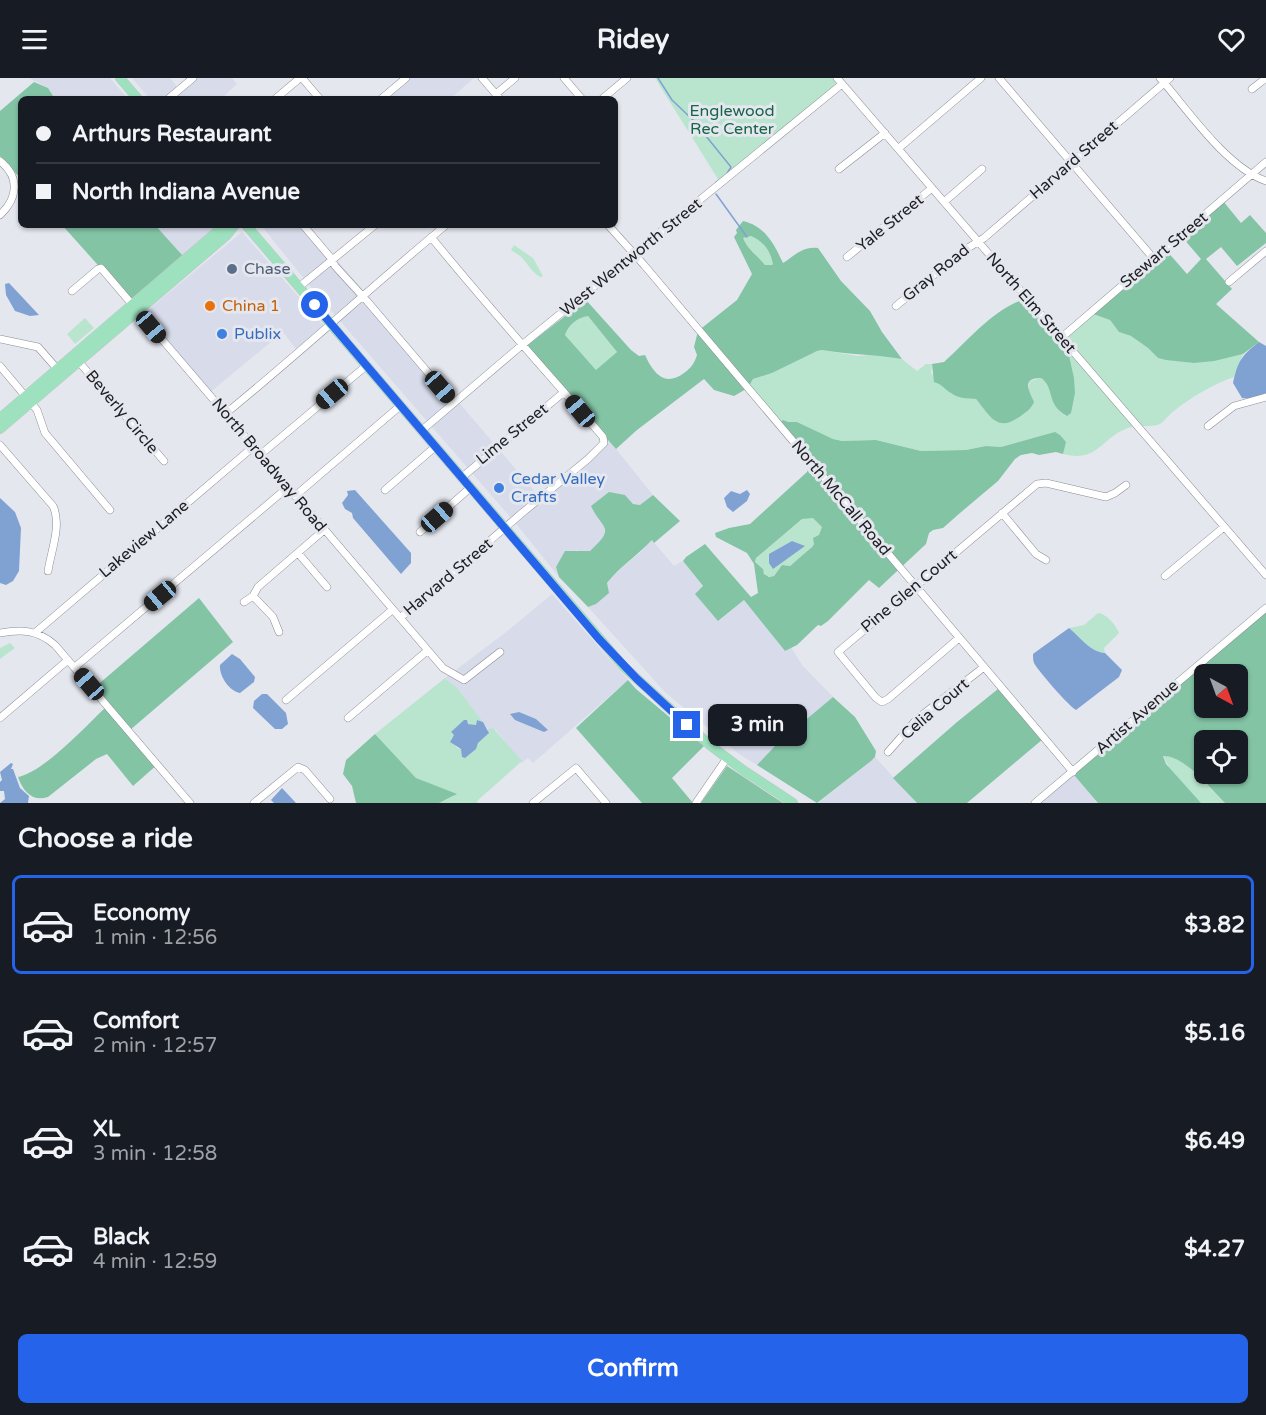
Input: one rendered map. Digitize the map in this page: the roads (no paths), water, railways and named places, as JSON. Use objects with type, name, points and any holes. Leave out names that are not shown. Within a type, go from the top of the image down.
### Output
[{"type":"main road","points":[[120,78],[135,96]]},
{"type":"main road","points":[[60,372],[79,362],[224,228]]},
{"type":"main road","points":[[0,418],[28,399],[226,236],[233,228]]},
{"type":"main road","points":[[249,228],[624,667],[668,709],[727,758],[794,803]]},
{"type":"main road","points":[[0,429],[28,399]]},
{"type":"street","points":[[172,96],[194,78]]},
{"type":"street","points":[[279,96],[301,78],[317,96]]},
{"type":"street","points":[[385,96],[406,78]]},
{"type":"street","points":[[482,78],[497,96]]},
{"type":"street","points":[[499,96],[515,78]]},
{"type":"street","points":[[564,78],[579,96]]},
{"type":"street","points":[[606,96],[627,78]]},
{"type":"street","points":[[899,148],[981,78]]},
{"type":"street","points":[[999,78],[1154,259]]},
{"type":"street","points":[[1252,89],[1266,78]]},
{"type":"street","points":[[1165,80],[1223,152],[1251,175],[1266,181]]},
{"type":"street","name":"Harvard Street","points":[[977,241],[984,238],[1165,80]]},
{"type":"street","name":"North Elm Street","points":[[840,81],[1266,575]]},
{"type":"street","name":"West Wentworth Street","points":[[421,431],[840,81]]},
{"type":"street","points":[[839,169],[885,133]]},
{"type":"street","points":[[0,161],[12,175],[15,190],[11,202],[0,215]]},
{"type":"street","name":"Stewart Street","points":[[1061,338],[1266,162]]},
{"type":"street","points":[[944,202],[982,169]]},
{"type":"street","name":"Yale Street","points":[[847,258],[932,188]]},
{"type":"street","points":[[305,228],[454,403]]},
{"type":"street","points":[[299,287],[371,228]]},
{"type":"street","points":[[225,414],[442,228]]},
{"type":"street","name":"North McCall Road","points":[[611,228],[1073,772]]},
{"type":"street","points":[[431,237],[564,392]]},
{"type":"street","name":"Gray Road","points":[[896,306],[977,241]]},
{"type":"street","points":[[1229,282],[1266,251]]},
{"type":"street","name":"North Broadway Road","points":[[72,291],[101,268],[427,651]]},
{"type":"street","points":[[0,339],[38,347],[60,372]]},
{"type":"street","name":"Beverly Circle","points":[[79,362],[164,461]]},
{"type":"street","points":[[0,366],[38,410],[45,433],[110,510]]},
{"type":"street","points":[[260,455],[366,366]]},
{"type":"street","name":"Harvard Street","points":[[399,618],[602,446],[603,437],[564,392]]},
{"type":"street","name":"Lime Street","points":[[461,478],[564,392]]},
{"type":"street","points":[[1208,426],[1234,406],[1266,397]]},
{"type":"street","points":[[295,496],[400,406]]},
{"type":"street","points":[[0,445],[53,506],[56,513],[57,521],[48,571]]},
{"type":"street","name":"Lakeview Lane","points":[[36,632],[253,447]]},
{"type":"street","points":[[385,490],[435,447]]},
{"type":"street","name":"Pine Glen Court","points":[[959,638],[882,702],[876,698],[838,652],[915,585],[1040,483],[1106,496],[1115,494],[1126,485]]},
{"type":"street","points":[[75,667],[287,488]]},
{"type":"street","points":[[420,532],[470,488]]},
{"type":"street","points":[[1002,513],[1036,554],[1046,560]]},
{"type":"street","points":[[1165,576],[1224,527]]},
{"type":"street","points":[[244,602],[324,530]]},
{"type":"street","points":[[298,554],[327,587]]},
{"type":"street","points":[[253,596],[273,617],[279,632]]},
{"type":"street","name":"Artist Avenue","points":[[1035,803],[1266,608]]},
{"type":"street","points":[[286,700],[392,610]]},
{"type":"street","points":[[0,633],[15,630],[36,632],[50,641],[75,667],[190,803]]},
{"type":"street","points":[[348,718],[427,651],[443,668],[464,680],[500,652]]},
{"type":"street","points":[[0,718],[68,660]]},
{"type":"street","name":"Celia Court","points":[[888,752],[918,719],[984,667]]},
{"type":"street","points":[[696,803],[727,758]]},
{"type":"street","points":[[254,803],[298,767],[305,770],[330,798]]},
{"type":"street","points":[[532,803],[576,768],[606,803]]},
{"type":"water","points":[[9,283],[39,315],[30,316],[15,311],[6,295],[5,284]]},
{"type":"water","points":[[1259,342],[1266,346],[1266,393],[1253,399],[1242,398],[1233,383],[1237,369],[1244,355]]},
{"type":"water","points":[[355,490],[411,553],[411,563],[401,574],[353,518],[352,513],[345,509],[342,503],[348,495],[347,491]]},
{"type":"water","points":[[747,490],[750,494],[747,501],[733,512],[727,507],[724,498],[731,491],[740,494]]},
{"type":"water","points":[[0,498],[15,512],[21,528],[19,571],[13,581],[6,585],[0,583]]},
{"type":"water","points":[[792,541],[805,546],[773,569],[769,563],[769,554]]},
{"type":"water","points":[[1069,628],[1090,647],[1105,653],[1122,670],[1119,677],[1076,710],[1047,681],[1033,658],[1033,654]]},
{"type":"water","points":[[232,654],[240,659],[255,677],[254,682],[240,693],[229,686],[220,669],[220,665]]},
{"type":"water","points":[[262,694],[267,694],[286,713],[288,724],[282,729],[275,729],[253,708],[254,701]]},
{"type":"water","points":[[519,712],[536,719],[548,730],[544,732],[515,720],[510,714]]},
{"type":"water","points":[[467,720],[468,724],[476,725],[477,720],[483,722],[489,733],[465,758],[462,757],[461,749],[450,742],[454,735],[451,732]]},
{"type":"water","points":[[11,763],[13,764],[11,769],[13,769],[20,788],[29,796],[28,803],[0,803],[5,799],[4,791],[0,791],[2,780],[0,772]]},
{"type":"water","points":[[282,788],[296,803],[274,803],[271,800]]},
{"type":"waterway","points":[[658,78],[672,100],[693,120],[731,167],[726,175]]},
{"type":"waterway","points":[[716,182],[722,178]]},
{"type":"waterway","points":[[716,194],[747,237]]},
{"type":"place","name":"Chase","points":[[232,269]]},
{"type":"place","name":"China 1","points":[[210,306]]},
{"type":"place","name":"Publix","points":[[222,334]]},
{"type":"place","name":"Cedar Valley Crafts","points":[[499,488]]},
{"type":"park label","name":"Englewood Rec Center","points":[[732,120]]}]
